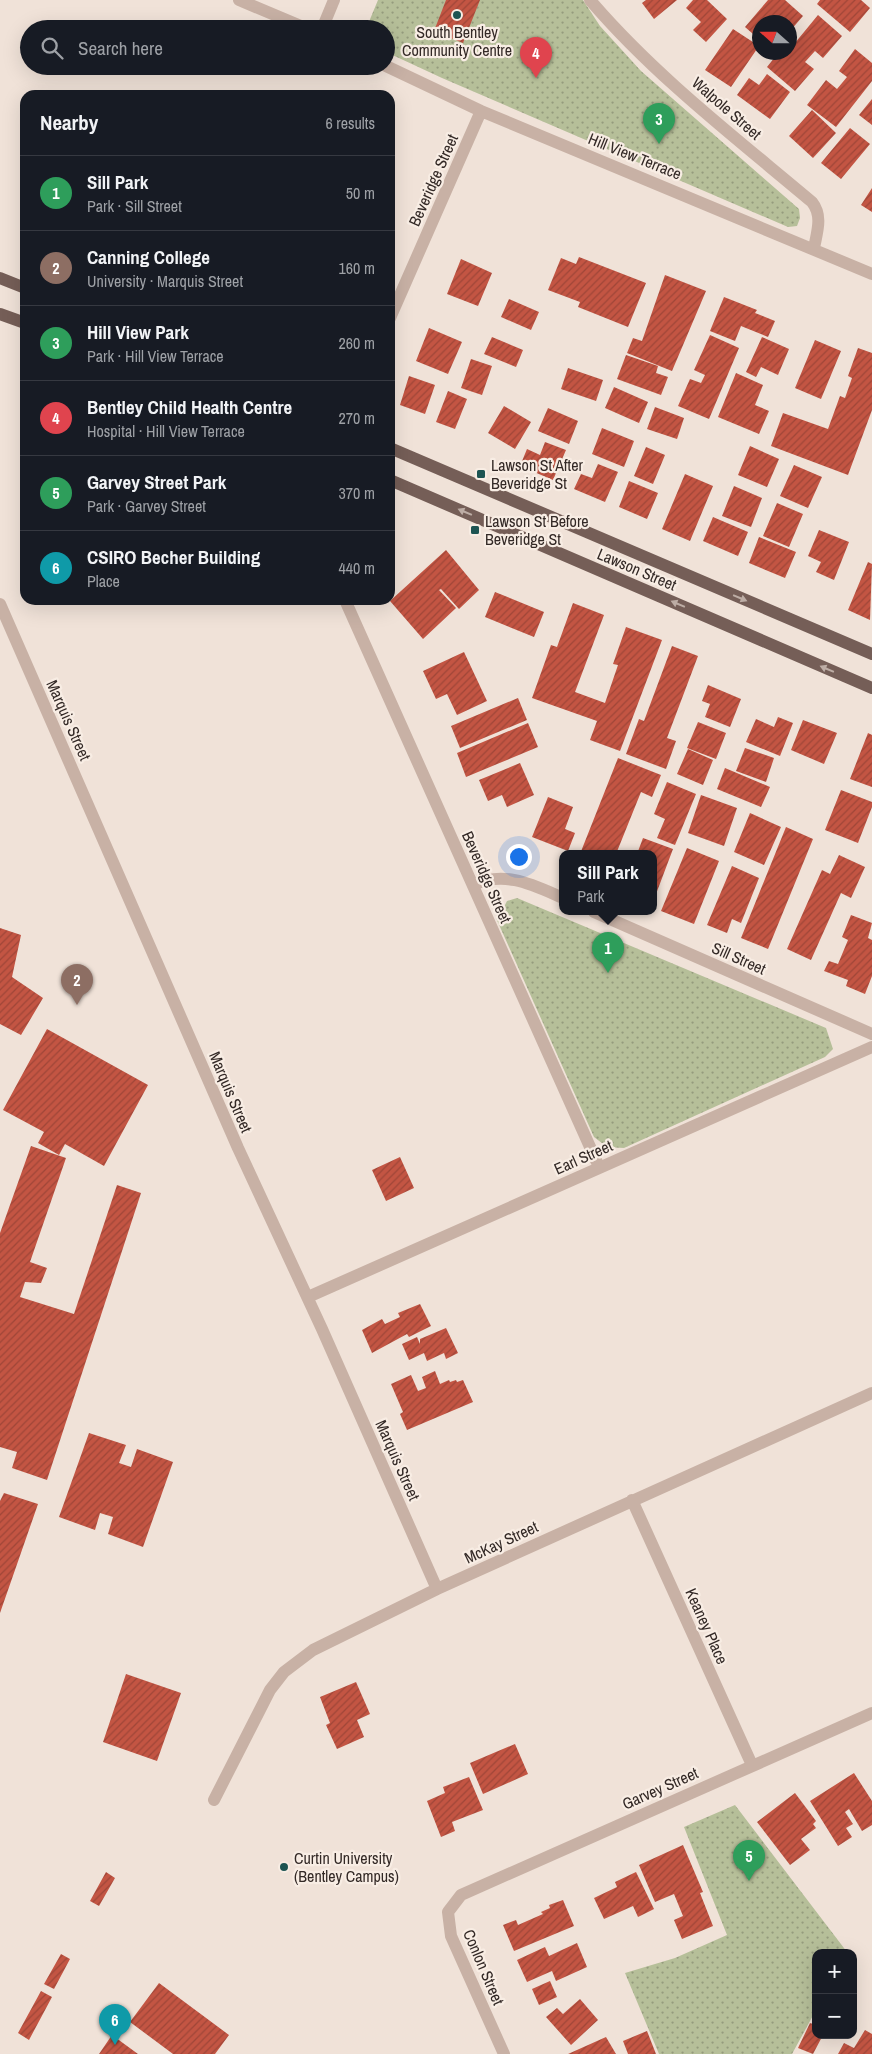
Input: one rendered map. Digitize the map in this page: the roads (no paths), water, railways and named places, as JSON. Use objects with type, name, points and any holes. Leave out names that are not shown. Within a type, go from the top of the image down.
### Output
[{"type":"main road","points":[[0,278],[20,286]]},
{"type":"main road","points":[[0,314],[20,320]]},
{"type":"main road","name":"Lawson Street","points":[[395,450],[872,654]]},
{"type":"main road","name":"Lawson Street","points":[[395,482],[872,688]]},
{"type":"street","points":[[239,0],[287,20]]},
{"type":"street","points":[[326,20],[334,0]]},
{"type":"street","name":"Walpole Street","points":[[590,0],[619,34],[664,76],[812,202],[818,210],[819,222],[814,248]]},
{"type":"street","name":"Hill View Terrace","points":[[395,70],[481,111],[814,248],[872,274]]},
{"type":"street","name":"Beveridge Street","points":[[395,307],[481,111]]},
{"type":"street","name":"Marquis Street","points":[[0,604],[238,1148],[308,1298],[437,1589]]},
{"type":"street","name":"Beveridge Street","points":[[347,605],[599,1167]]},
{"type":"street","points":[[473,885],[482,880],[504,877],[524,881],[559,896]]},
{"type":"street","name":"Sill Street","points":[[601,915],[872,1034]]},
{"type":"street","name":"Earl Street","points":[[308,1298],[599,1167],[872,1048]]},
{"type":"street","name":"McKay Street","points":[[214,1800],[262,1704],[284,1672],[313,1650],[437,1589],[872,1393]]},
{"type":"street","name":"Keaney Place","points":[[632,1500],[752,1765]]},
{"type":"street","name":"Garvey Street","points":[[462,1895],[872,1713]]},
{"type":"street","name":"Conlon Street","points":[[462,1895],[448,1912],[451,1936],[504,2054]]},
{"type":"place","name":"South Bentley Community Centre","points":[[457,15]]},
{"type":"place","name":"Bentley Child Health Centre","points":[[536,78]]},
{"type":"place","name":"Hill View Park","points":[[659,144]]},
{"type":"place","name":"Lawson St After Beveridge St","points":[[481,474]]},
{"type":"place","name":"Lawson St Before Beveridge St","points":[[475,530]]},
{"type":"place","name":"Sill Park","points":[[608,973]]},
{"type":"place","name":"Canning College","points":[[77,1005]]},
{"type":"place","name":"Curtin University (Bentley Campus)","points":[[284,1867]]},
{"type":"place","name":"Garvey Street Park","points":[[749,1881]]},
{"type":"place","name":"CSIRO Becher Building","points":[[115,2045]]}]
